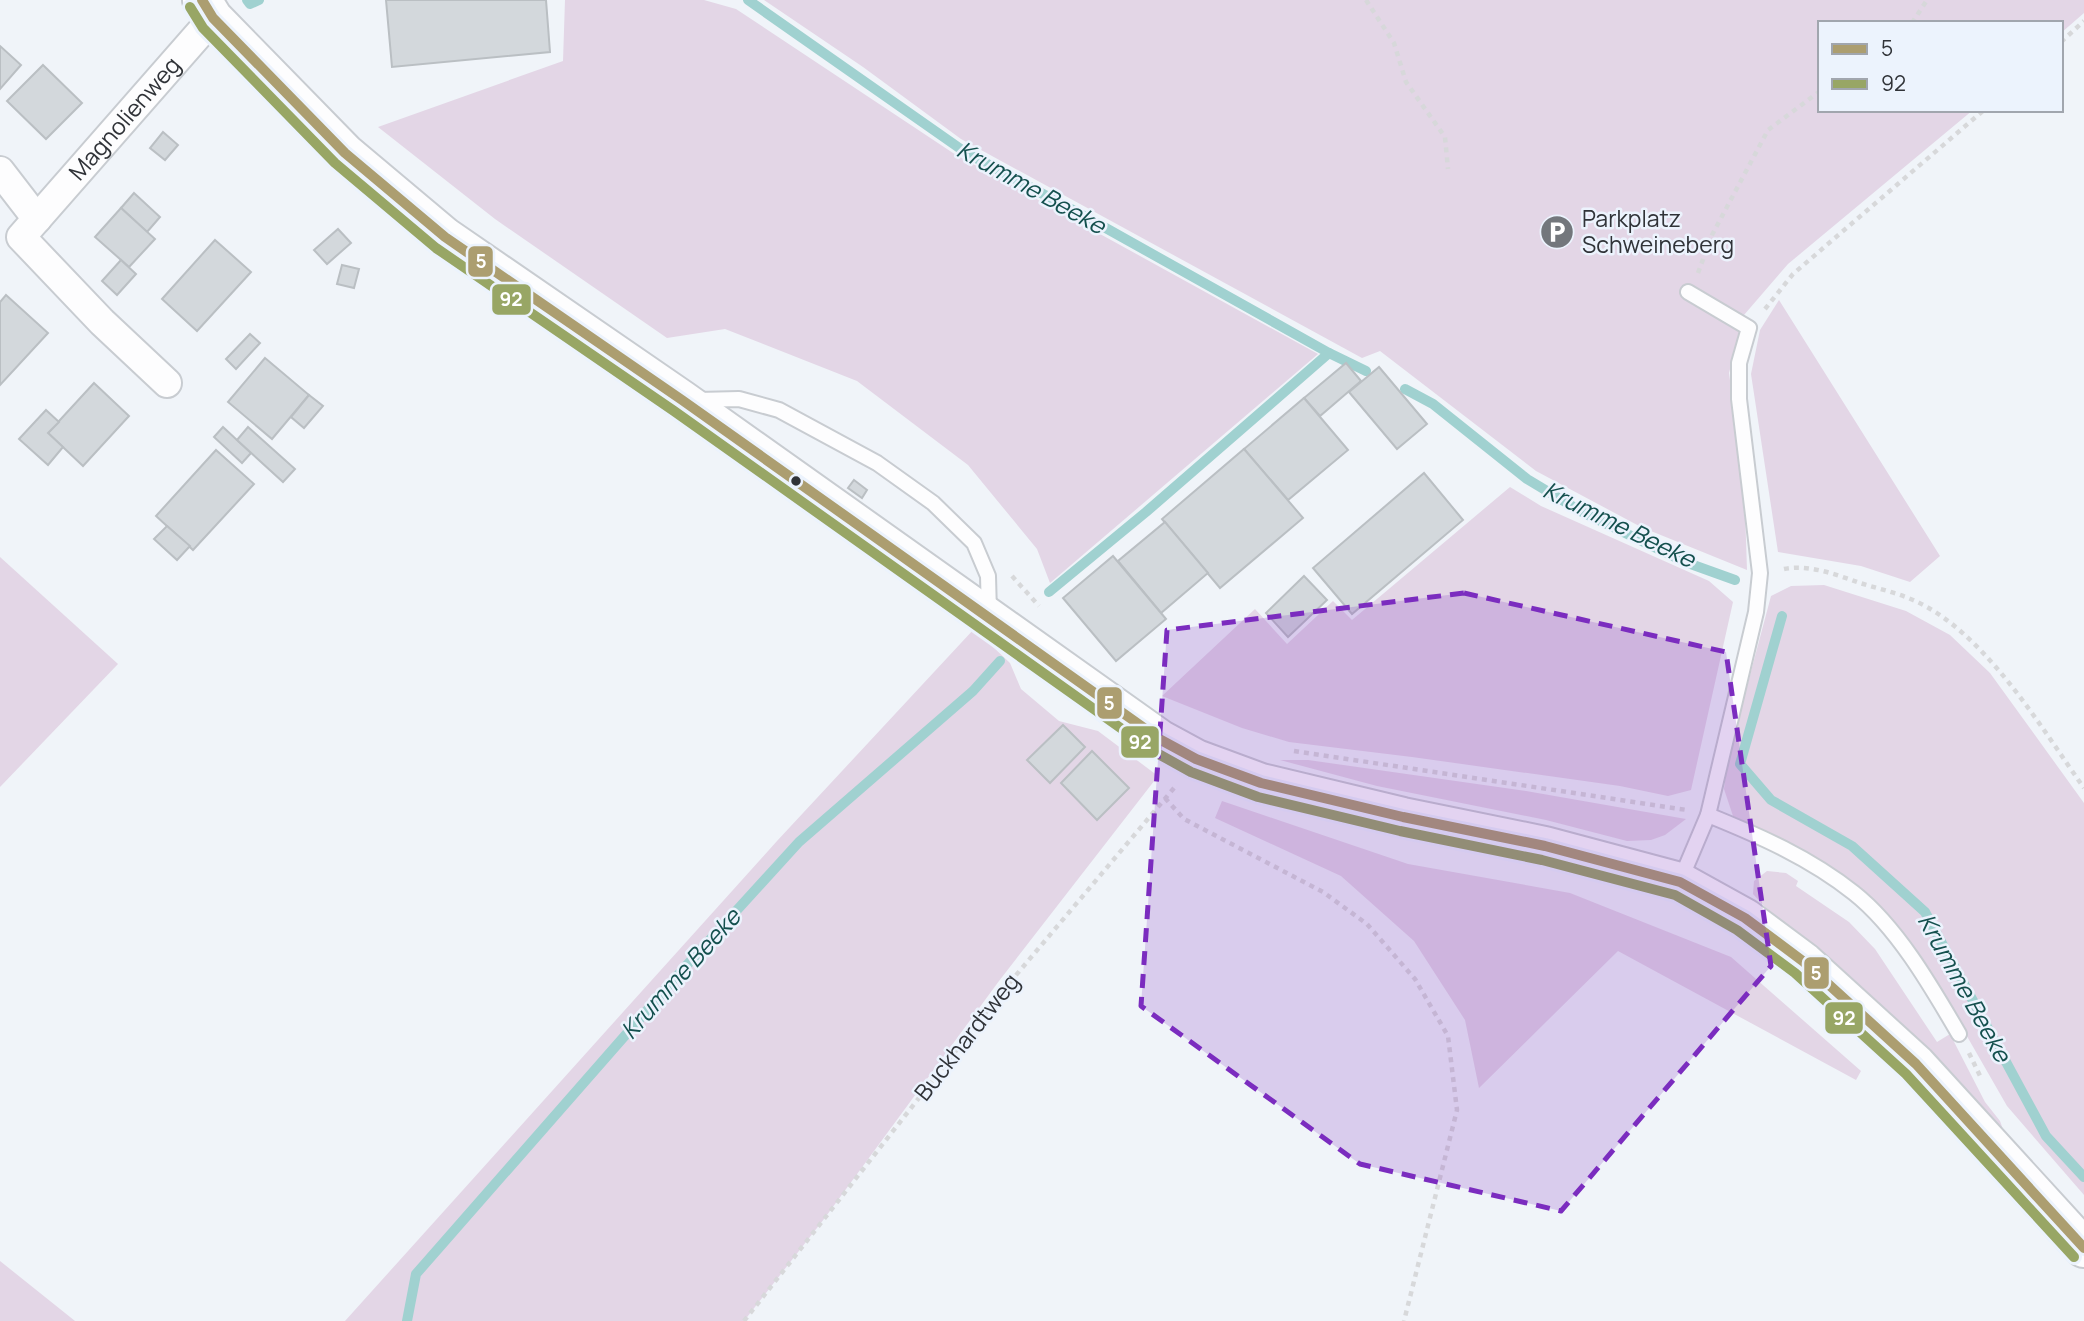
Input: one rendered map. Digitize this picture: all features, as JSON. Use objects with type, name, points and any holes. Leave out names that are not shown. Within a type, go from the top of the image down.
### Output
[{"type":"main road","points":[[208,9],[345,153],[445,237],[682,400],[1161,740],[1196,759],[1261,783],[1403,817],[1545,846],[1680,882],[1745,918],[1804,962],[1916,1064],[2084,1248]]},
{"type":"street","name":"Magnolienweg","points":[[167,383],[103,322],[21,237],[208,9]]},
{"type":"street","points":[[0,171],[37,219]]},
{"type":"lane","points":[[1680,882],[1708,815],[1756,612],[1760,573],[1739,399],[1739,363],[1749,328],[1688,292]]},
{"type":"lane","points":[[682,400],[739,399],[779,410],[877,463],[933,503],[974,543],[988,576],[989,617]]},
{"type":"lane","points":[[1708,815],[1755,834],[1809,861],[1856,894],[1893,934],[1936,995],[1959,1034]]},
{"type":"path","points":[[1366,0],[1394,43],[1406,82],[1445,136],[1448,169]]},
{"type":"path","points":[[1913,21],[1927,0]]},
{"type":"path","points":[[2063,40],[2084,22]]},
{"type":"path","points":[[1688,292],[1701,269],[1712,235],[1768,130],[1818,93]]},
{"type":"path","points":[[1749,328],[1793,274],[1982,112]]},
{"type":"path","points":[[974,543],[1009,573],[1045,613]]},
{"type":"path","points":[[1760,573],[1793,567],[1830,573],[1914,600],[1962,632],[2008,682],[2084,788]]},
{"type":"path","points":[[1286,749],[1678,807],[1708,815]]},
{"type":"path","name":"Buckhardtweg","points":[[744,1321],[1006,987],[1196,759]]},
{"type":"path","points":[[1165,799],[1184,819],[1323,892],[1367,924],[1415,979],[1448,1036],[1457,1110],[1404,1321]]},
{"type":"highlighted area","points":[[1464,593],[1726,652],[1771,966],[1561,1211],[1360,1164],[1141,1006],[1167,630]]},
{"type":"shaded area","points":[[565,0],[704,0],[736,9],[953,153],[1318,354],[1050,583],[1037,549],[968,465],[857,381],[725,329],[667,338],[495,219],[378,127],[563,61]]},
{"type":"shaded area","points":[[764,0],[2084,0],[2084,13],[2063,31],[2063,21],[1818,21],[1818,112],[1971,112],[1788,264],[1744,315],[1729,373],[1744,479],[1747,570],[1641,527],[1536,471],[1380,351],[1362,358],[961,139],[863,67]]},
{"type":"shaded area","points":[[1779,300],[1940,556],[1910,582],[1861,566],[1778,552],[1751,374],[1760,330]]},
{"type":"shaded area","points":[[1510,487],[1541,506],[1709,581],[1733,602],[1691,790],[1668,796],[1620,786],[1289,742],[1242,728],[1162,696],[1255,609],[1287,644],[1333,601],[1352,620]]},
{"type":"shaded area","points":[[0,557],[118,664],[0,787]]},
{"type":"shaded area","points":[[1824,585],[1906,611],[1950,635],[1990,673],[2084,803],[2084,1195],[2007,1106],[1937,984],[1904,934],[1874,900],[1809,853],[1733,816],[1724,789],[1728,758],[1771,596],[1791,586]]},
{"type":"shaded area","points":[[974,629],[1010,663],[1021,689],[1059,721],[1098,731],[1158,776],[999,981],[824,1219],[744,1321],[345,1321],[777,841]]},
{"type":"shaded area","points":[[1280,760],[1308,760],[1526,791],[1686,819],[1665,835],[1651,840],[1627,841],[1546,820],[1377,786]]},
{"type":"shaded area","points":[[1222,801],[1408,864],[1570,893],[1731,957],[1861,1071],[1856,1080],[1618,951],[1479,1088],[1465,1020],[1414,941],[1341,876],[1215,818]]},
{"type":"shaded area","points":[[1767,871],[1786,873],[1798,881],[1796,886],[1849,922],[1875,949],[1937,1042],[1950,1034],[1985,1102],[2000,1121],[2005,1135],[1838,968],[1753,894],[1754,881]]},
{"type":"shaded area","points":[[0,1261],[75,1321],[0,1321]]},
{"type":"building","points":[[386,0],[546,0],[550,52],[392,67]]},
{"type":"building","points":[[0,46],[21,65],[0,89]]},
{"type":"building","points":[[43,65],[82,103],[46,139],[7,101]]},
{"type":"building","points":[[163,132],[178,145],[165,160],[150,148]]},
{"type":"building","points":[[134,193],[160,217],[147,232],[121,208]]},
{"type":"building","points":[[121,208],[155,239],[129,267],[95,237]]},
{"type":"building","points":[[338,229],[351,243],[327,264],[314,250]]},
{"type":"building","points":[[215,240],[251,272],[197,331],[162,299]]},
{"type":"building","points":[[121,260],[136,274],[117,295],[102,281]]},
{"type":"building","points":[[342,265],[359,269],[354,288],[337,284]]},
{"type":"building","points":[[6,295],[48,333],[0,385],[0,302]]},
{"type":"building","points":[[250,334],[260,343],[236,369],[226,359]]},
{"type":"building","points":[[265,358],[309,395],[272,439],[228,402]]},
{"type":"building","points":[[1346,363],[1361,381],[1320,416],[1304,398]]},
{"type":"building","points":[[1379,367],[1427,424],[1397,449],[1349,392]]},
{"type":"building","points":[[94,383],[129,416],[83,466],[48,433]]},
{"type":"building","points":[[309,395],[323,406],[304,428],[291,417]]},
{"type":"building","points":[[1304,398],[1348,450],[1288,500],[1244,449]]},
{"type":"building","points":[[46,410],[59,422],[48,433],[63,447],[48,465],[19,439]]},
{"type":"building","points":[[223,427],[251,453],[242,463],[214,437]]},
{"type":"building","points":[[248,427],[295,469],[283,482],[237,440]]},
{"type":"building","points":[[1244,449],[1303,518],[1220,588],[1162,519]]},
{"type":"building","points":[[216,450],[254,484],[193,550],[156,516]]},
{"type":"building","points":[[1424,473],[1463,520],[1352,614],[1313,568]]},
{"type":"building","points":[[854,480],[867,490],[862,498],[848,488]]},
{"type":"building","points":[[1165,522],[1208,573],[1161,613],[1118,561]]},
{"type":"building","points":[[167,526],[190,546],[177,560],[154,539]]},
{"type":"building","points":[[1113,556],[1166,619],[1116,661],[1063,598]]},
{"type":"building","points":[[1304,576],[1327,600],[1288,637],[1266,613]]},
{"type":"building","points":[[1063,725],[1085,747],[1050,783],[1027,760]]},
{"type":"building","points":[[1092,751],[1129,788],[1097,820],[1061,783]]},
{"type":"waterway","name":"Krumme Beeke","points":[[247,0],[250,4],[259,0]]},
{"type":"waterway","name":"Krumme Beeke","points":[[748,0],[965,152],[1329,353]]},
{"type":"waterway","name":"Krumme Beeke","points":[[1049,592],[1146,512],[1329,353],[1366,371]]},
{"type":"waterway","name":"Krumme Beeke","points":[[1405,389],[1433,404],[1527,479],[1582,512],[1685,562],[1735,580]]},
{"type":"waterway","name":"Krumme Beeke","points":[[1782,616],[1740,764],[1771,800],[1852,846],[1925,912],[2046,1136],[2084,1177]]},
{"type":"waterway","name":"Krumme Beeke","points":[[407,1321],[416,1274],[686,966],[799,842],[973,691],[1000,661]]},
{"type":"transit line","name":"5","points":[[202,0],[213,18],[345,153],[445,237],[682,400],[1161,740],[1196,759],[1261,783],[1403,817],[1545,846],[1680,882],[1745,918],[1804,962],[1916,1064],[2084,1248]]},
{"type":"transit line","name":"92","points":[[190,7],[203,28],[335,163],[436,248],[674,411],[1153,751],[1191,772],[1258,797],[1400,831],[1542,860],[1675,895],[1737,930],[1795,973],[1906,1074],[2074,1257]]},
{"type":"place","name":"Parkplatz Schweineberg","points":[[1557,232]]}]
